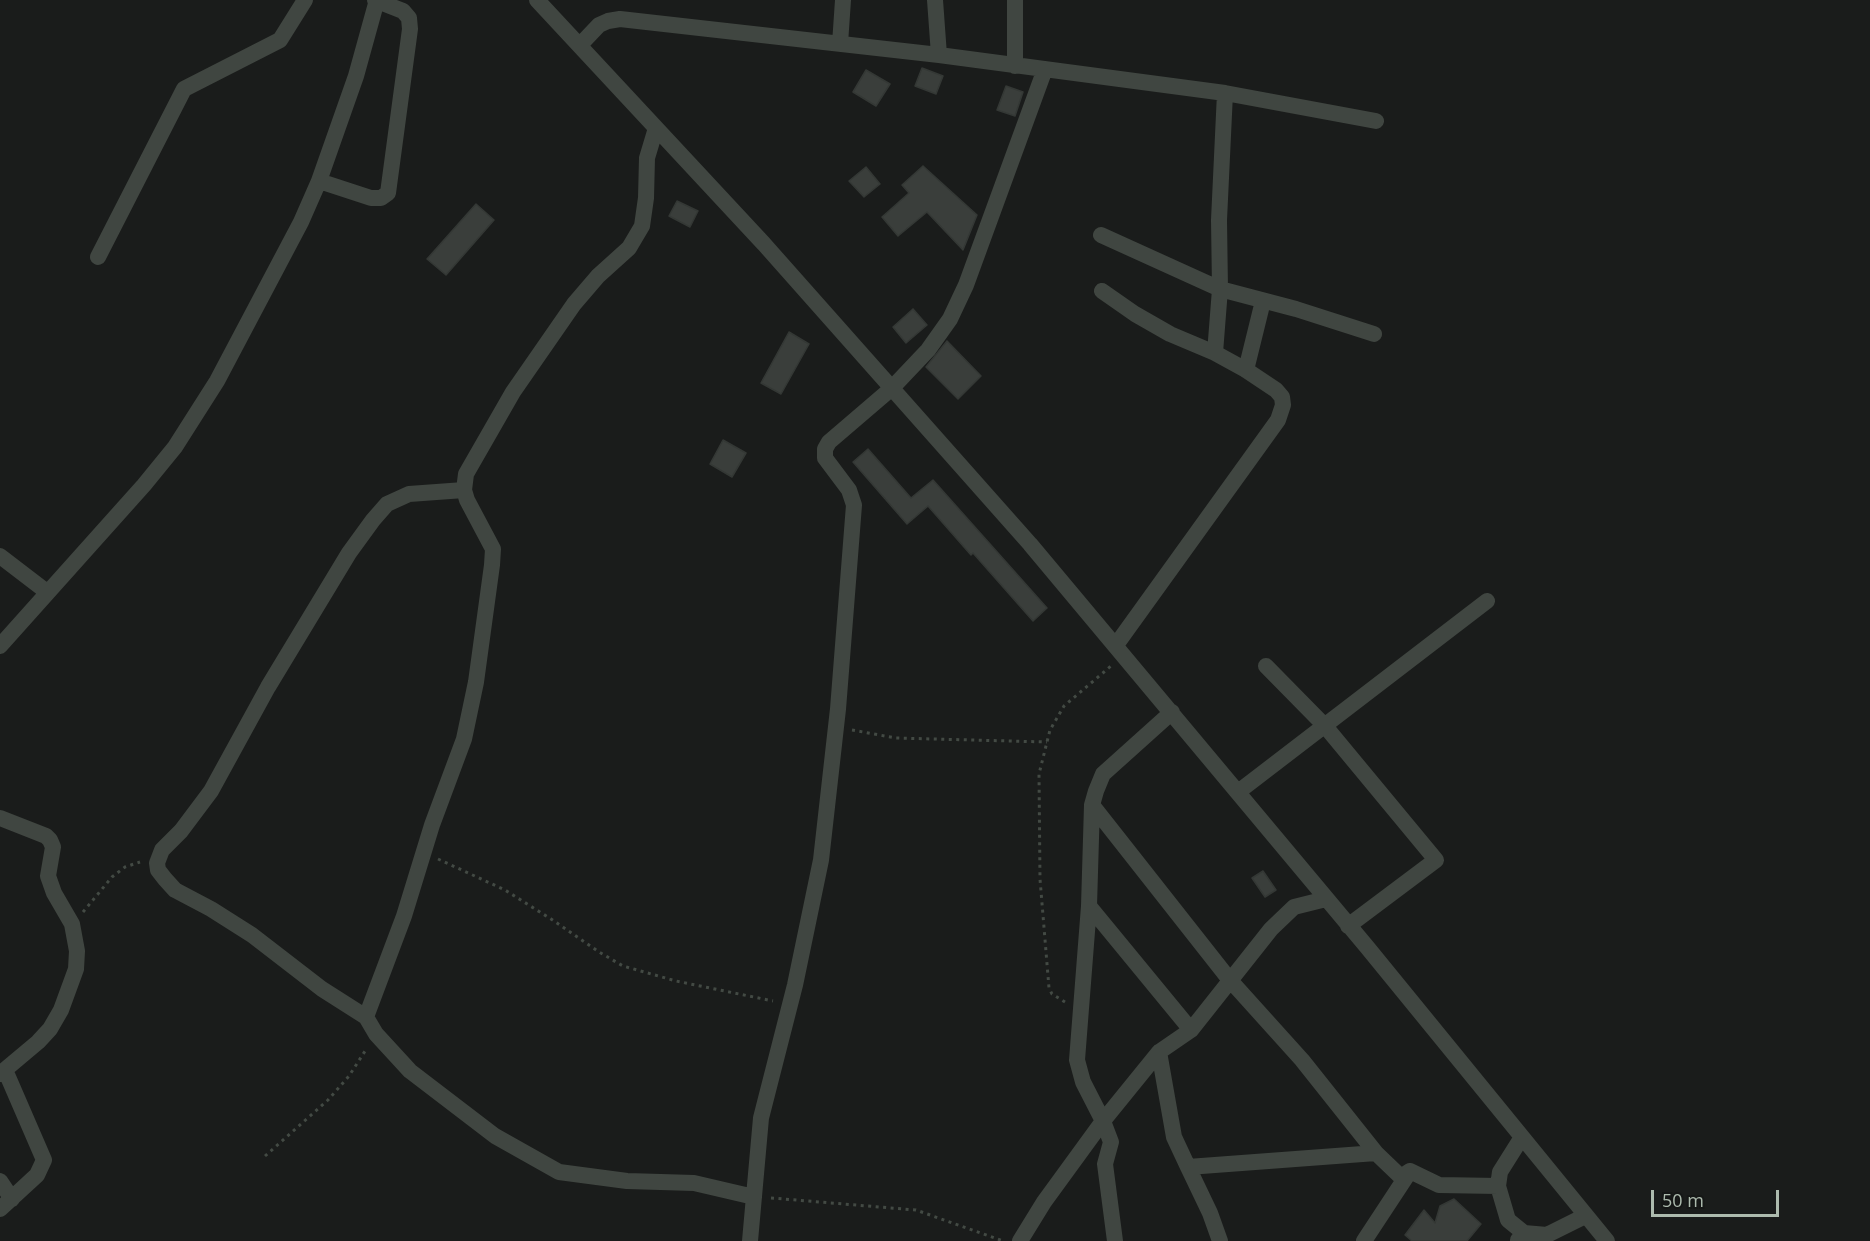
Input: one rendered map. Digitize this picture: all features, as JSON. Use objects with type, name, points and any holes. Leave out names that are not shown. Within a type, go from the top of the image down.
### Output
[{"type":"street","points":[[98,256],[184,89],[280,40],[305,0]]},
{"type":"street","points":[[0,646],[144,485],[175,447],[217,381],[301,222],[319,181],[356,76],[376,0],[403,11],[409,18],[410,29],[388,193],[381,198],[371,198],[319,181]]},
{"type":"street","points":[[537,0],[764,244],[1030,544],[1172,712],[1607,1241]]},
{"type":"street","points":[[840,44],[843,0]]},
{"type":"street","points":[[935,0],[939,55]]},
{"type":"street","points":[[1015,0],[1015,66]]},
{"type":"street","points":[[580,45],[599,25],[620,19],[939,55],[1225,93],[1376,121]]},
{"type":"street","points":[[750,1241],[761,1118],[790,1004],[821,860],[836,727],[854,505],[849,490],[825,458],[825,449],[829,442],[892,388],[928,350],[950,319],[966,285],[1045,69]]},
{"type":"street","points":[[1215,353],[1220,289],[1219,220],[1225,93]]},
{"type":"street","points":[[366,1017],[404,916],[423,853],[464,739],[476,682],[493,549],[473,513],[464,490],[466,474],[513,392],[574,304],[598,276],[629,248],[642,226],[646,198],[647,158],[656,128]]},
{"type":"street","points":[[1101,235],[1220,289],[1374,334]]},
{"type":"street","points":[[1102,291],[1135,314],[1170,334],[1215,353],[1246,370],[1276,390],[1282,397],[1283,405],[1278,420],[1120,650]]},
{"type":"street","points":[[1246,370],[1263,301]]},
{"type":"street","points":[[464,490],[409,494],[387,504],[372,520],[349,553],[268,687],[211,791],[181,831],[162,850],[157,863],[158,870],[176,890],[252,935],[322,989],[366,1017],[376,1034],[410,1071],[495,1136],[559,1172],[627,1181],[694,1183],[754,1197]]},
{"type":"street","points":[[0,556],[47,592]]},
{"type":"street","points":[[1238,792],[1487,601]]},
{"type":"street","points":[[1266,666],[1324,726],[1436,860],[1348,926]]},
{"type":"street","points":[[1115,1241],[1105,1164],[1111,1142],[1083,1082],[1077,1060],[1089,906],[1092,805],[1103,774],[1172,712]]},
{"type":"street","points":[[1092,805],[1229,979],[1302,1060],[1376,1153],[1401,1177],[1410,1171]]},
{"type":"street","points":[[0,818],[46,836],[50,840],[53,847],[48,876],[54,893],[72,924],[77,951],[76,969],[61,1010],[50,1029],[3,1072],[44,1160],[38,1175],[6,1204],[0,1181]]},
{"type":"street","points":[[1020,1241],[1044,1202],[1102,1121],[1159,1052],[1191,1030],[1229,979],[1271,929],[1294,907],[1326,899]]},
{"type":"street","points":[[1089,906],[1191,1030]]},
{"type":"street","points":[[1159,1052],[1174,1137],[1210,1213],[1220,1241]]},
{"type":"street","points":[[1522,1137],[1500,1172],[1498,1186],[1508,1220],[1521,1237],[1547,1235],[1585,1215]]},
{"type":"street","points":[[1188,1167],[1376,1153]]},
{"type":"street","points":[[1410,1171],[1439,1185],[1498,1186]]},
{"type":"street","points":[[1365,1238],[1410,1171]]},
{"type":"path","points":[[1082,1008],[1060,1001],[1049,988],[1040,879],[1039,774],[1050,730],[1064,706],[1120,650]]},
{"type":"path","points":[[836,727],[896,738],[1047,742]]},
{"type":"path","points":[[423,853],[504,890],[623,966],[676,981],[790,1004]]},
{"type":"path","points":[[72,924],[111,877],[125,867],[159,857]]},
{"type":"path","points":[[266,1156],[328,1100],[349,1076],[376,1034]]},
{"type":"path","points":[[754,1197],[916,1210],[1003,1241]]},
{"type":"building","points":[[922,68],[943,76],[936,94],[915,86]]},
{"type":"building","points":[[866,70],[890,84],[876,106],[853,92]]},
{"type":"building","points":[[1006,86],[1023,92],[1015,116],[997,110]]},
{"type":"building","points":[[923,166],[977,215],[963,250],[927,212],[898,236],[882,217],[909,193],[902,185]]},
{"type":"building","points":[[866,167],[880,184],[864,197],[849,181]]},
{"type":"building","points":[[677,201],[698,211],[690,227],[669,216]]},
{"type":"building","points":[[476,204],[494,220],[446,275],[427,259]]},
{"type":"building","points":[[913,309],[927,325],[906,343],[893,327]]},
{"type":"building","points":[[789,332],[809,344],[781,394],[761,383]]},
{"type":"building","points":[[947,341],[981,376],[958,399],[926,367]]},
{"type":"building","points":[[723,440],[746,453],[732,477],[710,464]]},
{"type":"building","points":[[868,449],[911,498],[933,480],[1047,608],[1033,621],[928,506],[907,524],[853,462]]},
{"type":"building","points":[[1263,871],[1276,890],[1265,897],[1252,878]]},
{"type":"building","points":[[1454,1199],[1481,1224],[1467,1241],[1412,1241],[1405,1235],[1424,1210],[1435,1223],[1440,1206]]}]
